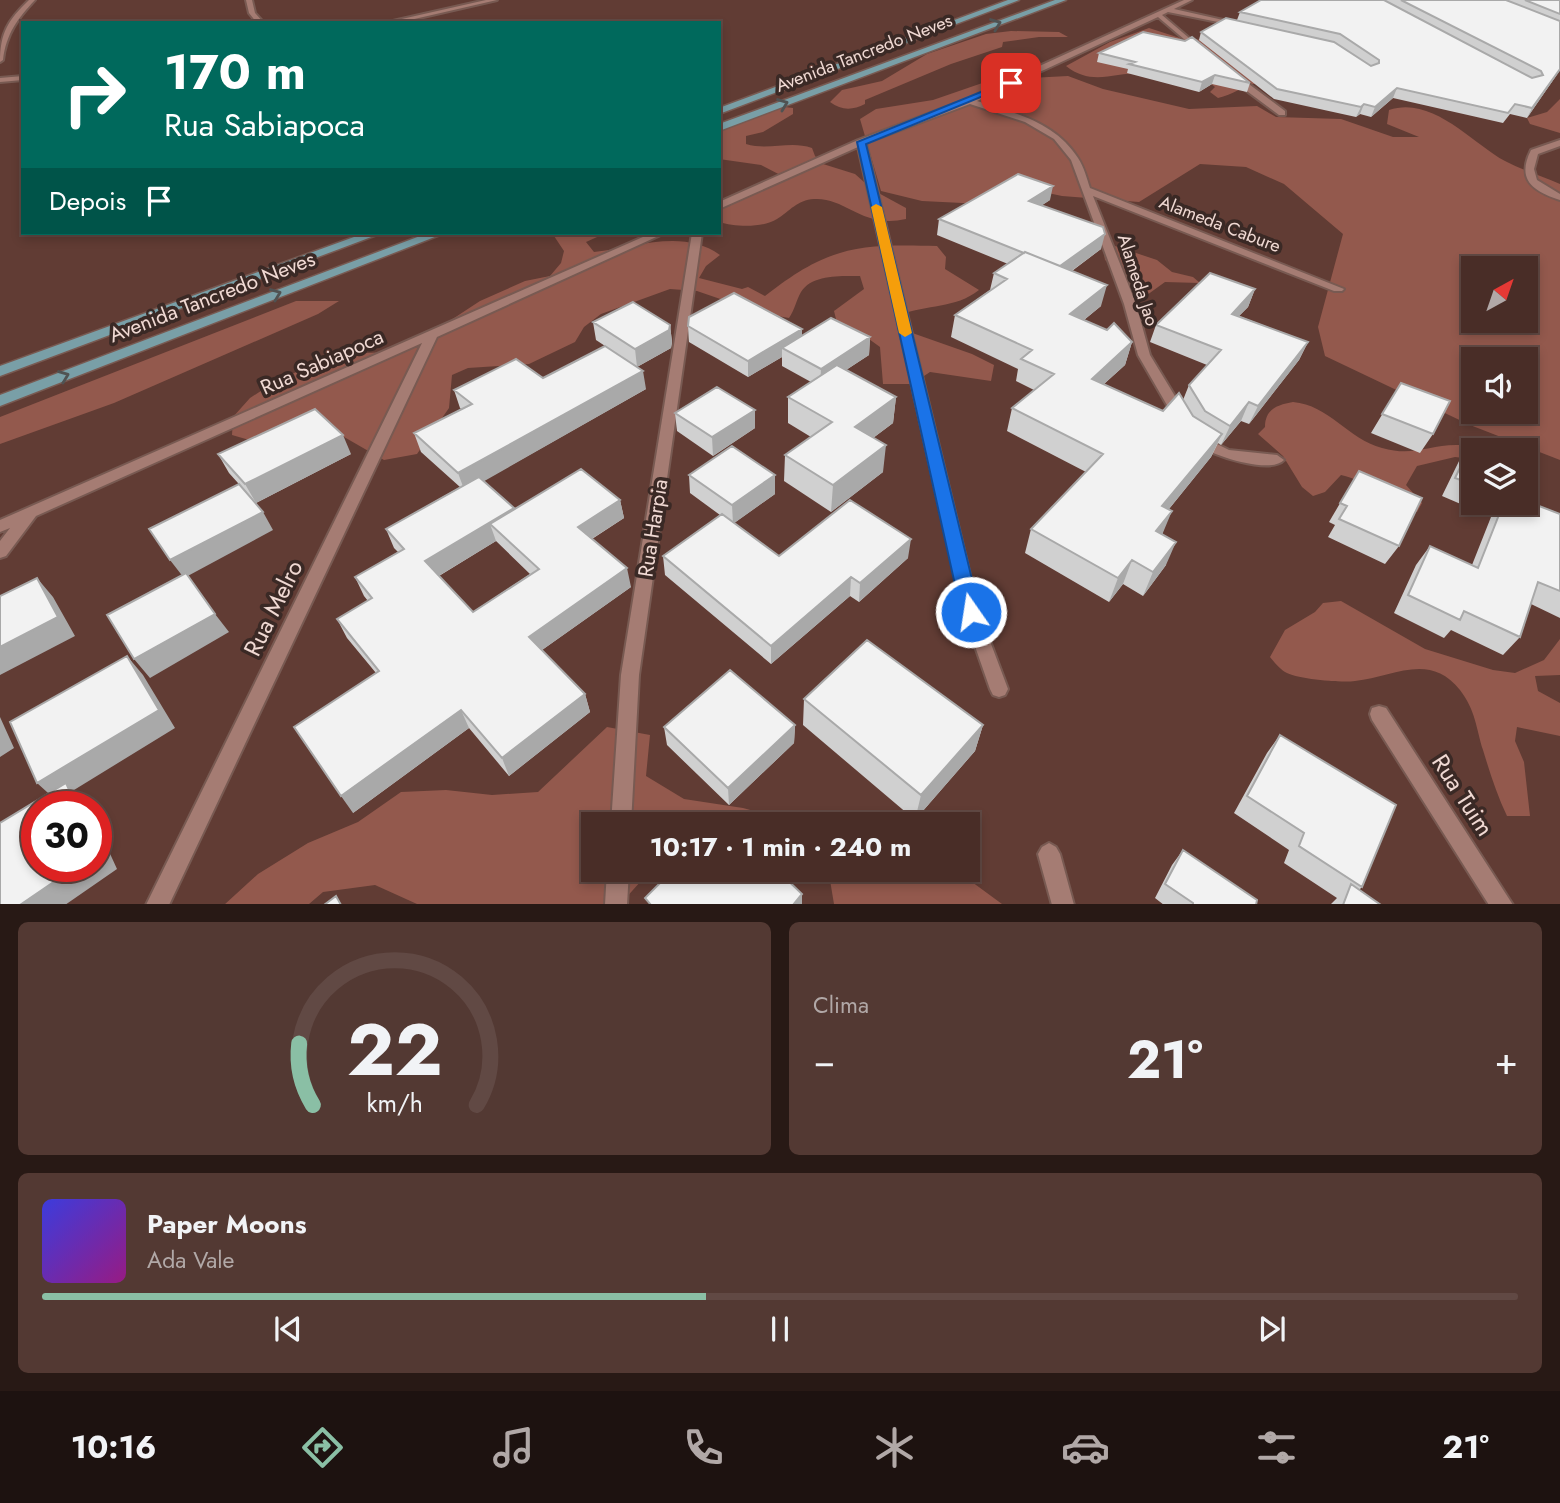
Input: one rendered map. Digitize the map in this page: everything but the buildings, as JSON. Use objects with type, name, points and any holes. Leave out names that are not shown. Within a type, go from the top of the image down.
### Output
[{"type":"main road","name":"Avenida Tancredo Neves","points":[[721,110],[1015,0]]},
{"type":"main road","name":"Avenida Tancredo Neves","points":[[721,127],[1062,0]]},
{"type":"main road","name":"Avenida Tancredo Neves","points":[[0,401],[434,235]]},
{"type":"main road","name":"Avenida Tancredo Neves","points":[[0,370],[358,236]]},
{"type":"street","points":[[0,60],[1,49],[13,18],[32,0]]},
{"type":"street","points":[[249,0],[252,13],[259,21]]},
{"type":"street","points":[[396,21],[494,0]]},
{"type":"street","points":[[721,205],[861,142],[970,101],[1189,0]]},
{"type":"street","points":[[1168,10],[1245,26]]},
{"type":"street","points":[[1158,14],[1212,60]]},
{"type":"street","points":[[0,19],[13,18]]},
{"type":"street","points":[[1231,75],[1282,113]]},
{"type":"street","points":[[0,80],[21,78]]},
{"type":"street","name":"Alameda Jao","points":[[970,101],[1028,120],[1057,137],[1075,160],[1090,191],[1130,304],[1144,355],[1184,422]]},
{"type":"street","points":[[861,142],[971,612],[999,689]]},
{"type":"street","points":[[1560,143],[1534,152],[1528,166],[1530,178],[1542,189],[1560,197]]},
{"type":"street","name":"Alameda Cabure","points":[[1090,191],[1338,289]]},
{"type":"street","name":"Rua Sabiapoca","points":[[0,526],[656,235]]},
{"type":"street","name":"Rua Harpia","points":[[622,812],[631,675],[697,235]]},
{"type":"street","name":"Rua Melro","points":[[157,904],[433,334]]},
{"type":"street","points":[[1190,433],[1208,448],[1232,457],[1277,460]]},
{"type":"street","points":[[0,552],[31,512]]},
{"type":"street","name":"Rua Tuim","points":[[1380,714],[1501,904]]},
{"type":"street","points":[[1049,854],[1063,904]]},
{"type":"street","points":[[616,904],[617,882]]},
{"type":"shaded area","points":[[1149,28],[1183,39],[1211,40],[1257,83],[1218,98],[1210,92],[1215,87],[1207,81],[1140,73],[1093,77],[1084,76],[1066,66],[1110,42]]},
{"type":"shaded area","points":[[1011,31],[1059,32],[1068,37],[1039,37],[1003,42],[1002,47],[951,64],[865,100],[865,104],[861,106],[843,108],[830,102],[842,90],[882,81],[927,54],[986,34]]},
{"type":"shaded area","points":[[1068,76],[1103,89],[1189,109],[1257,106],[1276,117],[1341,119],[1393,137],[1419,137],[1387,124],[1389,110],[1405,107],[1421,109],[1451,123],[1505,161],[1560,184],[1560,460],[1538,451],[1538,438],[1503,438],[1468,424],[1538,424],[1538,347],[1461,347],[1461,421],[1325,356],[1318,327],[1343,234],[1284,184],[1246,167],[1200,164],[1139,202],[1062,196],[1006,184],[983,204],[922,201],[881,191],[860,119],[876,109],[933,100],[991,80]]},
{"type":"shaded area","points":[[1560,99],[1560,133],[1530,124],[1527,118],[1547,112]]},
{"type":"shaded area","points":[[776,106],[793,108],[793,114],[763,132],[746,136],[746,144],[812,148],[823,164],[855,174],[873,190],[906,208],[906,219],[878,220],[836,203],[814,199],[798,204],[777,219],[764,224],[741,226],[721,222],[721,199],[788,179],[761,165],[721,159],[721,127]]},
{"type":"shaded area","points":[[553,235],[602,235],[586,242],[594,252],[659,242],[690,243],[720,255],[706,266],[699,278],[742,289],[748,287],[765,296],[808,267],[845,252],[885,246],[937,246],[946,257],[945,269],[979,290],[951,303],[900,315],[901,329],[972,354],[994,365],[991,381],[930,372],[912,384],[883,384],[880,347],[862,334],[838,327],[834,311],[864,289],[860,276],[836,276],[820,279],[806,286],[789,318],[761,313],[697,291],[670,289],[601,314],[584,327],[575,342],[529,364],[468,368],[452,375],[449,408],[417,454],[384,460],[325,426],[256,442],[232,435],[233,417],[250,398],[276,381],[337,354],[392,352],[419,341],[480,301],[525,281],[550,276],[561,263],[564,251]]},
{"type":"shaded area","points":[[1112,245],[1157,260],[1172,272],[1193,277],[1200,283],[1165,282],[1147,295],[1135,292],[1122,273],[1105,260],[1103,247]]},
{"type":"shaded area","points":[[296,301],[339,301],[318,314],[114,403],[0,444],[0,417]]},
{"type":"shaded area","points":[[1293,402],[1306,404],[1370,444],[1382,448],[1412,451],[1461,445],[1461,458],[1417,466],[1406,485],[1422,503],[1417,512],[1397,504],[1361,482],[1341,475],[1325,492],[1313,496],[1302,487],[1283,456],[1258,434],[1265,427],[1270,412]]},
{"type":"shaded area","points":[[1341,601],[1425,649],[1493,670],[1515,673],[1544,660],[1560,639],[1560,675],[1535,676],[1538,691],[1560,703],[1560,736],[1517,727],[1515,741],[1524,762],[1530,816],[1507,816],[1469,705],[1460,690],[1448,678],[1423,669],[1355,681],[1330,681],[1291,674],[1275,663],[1270,657],[1285,630],[1315,612],[1323,603]]},
{"type":"shaded area","points":[[607,727],[650,735],[646,776],[684,799],[758,812],[581,812],[581,882],[640,882],[623,904],[417,904],[375,885],[323,892],[309,904],[225,904],[258,874],[308,843],[358,822],[401,792],[446,790],[492,795],[538,792]]},
{"type":"shaded area","points":[[830,882],[972,882],[1002,904],[834,904]]},
{"type":"slow traffic","points":[[876,207],[905,333]]},
{"type":"route","points":[[971,612],[861,142],[1011,83]]}]
